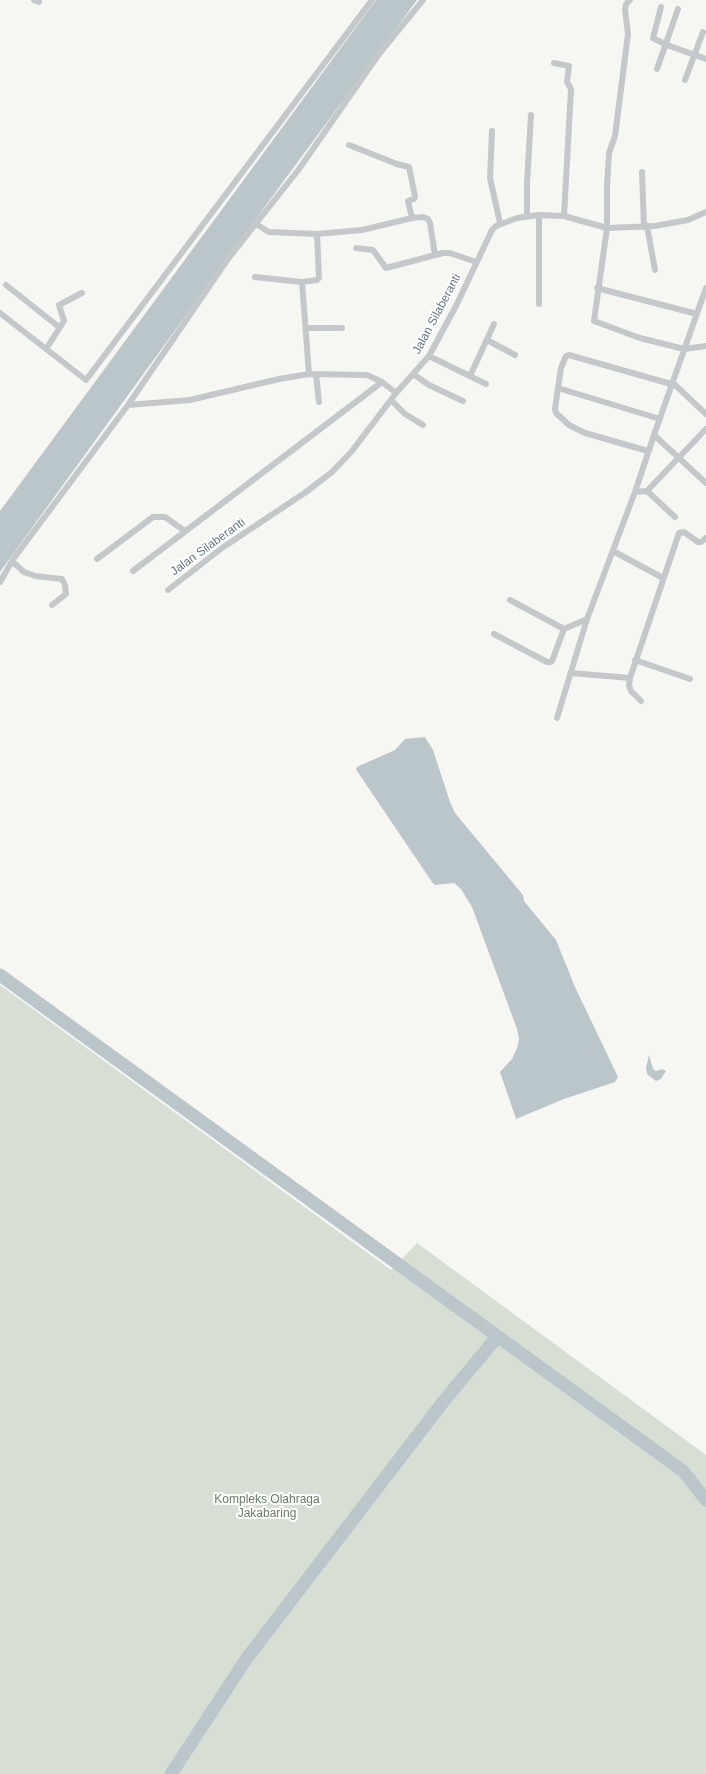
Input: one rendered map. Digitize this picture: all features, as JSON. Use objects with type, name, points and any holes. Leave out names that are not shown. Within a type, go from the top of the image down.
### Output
[{"type":"street","points":[[0,313],[86,380],[372,0]]},
{"type":"street","points":[[0,582],[14,558],[128,405],[228,259],[299,168],[380,54],[423,0]]},
{"type":"street","points":[[630,0],[626,4],[625,10],[628,34],[619,111],[615,136],[609,153],[607,228],[597,288],[594,321],[640,338],[684,349],[706,346]]},
{"type":"street","points":[[661,7],[652,37],[655,40],[667,45],[706,59]]},
{"type":"street","points":[[657,69],[667,45],[678,9]]},
{"type":"street","points":[[685,80],[696,55],[703,32]]},
{"type":"street","points":[[554,63],[569,66],[567,82],[571,89],[564,216]]},
{"type":"street","points":[[528,217],[527,184],[531,115]]},
{"type":"street","points":[[492,131],[490,178],[500,223],[517,218],[564,216],[607,228],[646,226],[688,220],[706,212]]},
{"type":"street","points":[[349,145],[397,164],[409,167],[415,196],[414,199],[408,202],[412,218]]},
{"type":"street","points":[[642,172],[646,226],[654,270]]},
{"type":"street","points":[[539,216],[539,304]]},
{"type":"street","points":[[256,224],[269,232],[317,234],[362,230],[412,218],[423,217],[428,219],[430,223],[435,255]]},
{"type":"street","name":"Jalan Silaberanti","points":[[168,590],[222,548],[306,492],[332,472],[352,451],[390,400],[429,356],[456,306],[492,230],[500,223]]},
{"type":"street","points":[[256,277],[302,282],[317,280],[320,275],[317,234]]},
{"type":"street","points":[[356,248],[373,250],[386,268],[435,255],[450,254],[476,262]]},
{"type":"street","points":[[302,282],[312,374],[319,402]]},
{"type":"street","points":[[6,285],[59,327]]},
{"type":"street","points":[[597,288],[697,314]]},
{"type":"street","points":[[557,718],[587,619],[635,492],[706,288]]},
{"type":"street","points":[[46,349],[64,320],[59,305],[82,293]]},
{"type":"street","points":[[470,376],[494,324]]},
{"type":"street","points":[[306,328],[342,328]]},
{"type":"street","points":[[487,340],[515,355]]},
{"type":"street","points":[[648,452],[585,433],[569,425],[556,413],[555,409],[558,388],[566,356],[570,355],[672,383],[706,414]]},
{"type":"street","points":[[429,356],[486,384]]},
{"type":"street","points":[[128,405],[190,400],[279,379],[312,374],[367,375],[382,382],[396,393]]},
{"type":"street","points":[[413,374],[429,385],[463,402]]},
{"type":"street","points":[[134,571],[382,382]]},
{"type":"street","points":[[558,388],[660,418]]},
{"type":"street","points":[[390,400],[405,414],[423,425]]},
{"type":"street","points":[[635,492],[647,490],[706,429]]},
{"type":"street","points":[[654,435],[706,483]]},
{"type":"street","points":[[647,490],[675,517]]},
{"type":"street","points":[[97,560],[153,517],[165,517],[185,531]]},
{"type":"street","points":[[640,701],[631,691],[629,685],[630,678],[679,533],[684,532],[698,542],[701,542],[706,538]]},
{"type":"street","points":[[613,551],[663,578]]},
{"type":"street","points":[[13,562],[24,572],[35,576],[62,580],[66,585],[66,594],[52,605]]},
{"type":"street","points":[[510,600],[564,629]]},
{"type":"street","points":[[494,634],[547,662],[550,662],[552,661],[564,629],[587,619]]},
{"type":"street","points":[[635,660],[690,679]]},
{"type":"street","points":[[571,673],[630,678]]},
{"type":"green space","name":"Kompleks Olahraga Jakabaring","points":[[0,985],[391,1270],[417,1243],[706,1455],[706,1774],[0,1774]]},
{"type":"shaded area","points":[[376,0],[417,0],[244,235],[0,572],[0,511]]},
{"type":"shaded area","points":[[425,737],[433,750],[455,813],[523,895],[524,901],[556,940],[575,987],[618,1077],[615,1082],[564,1099],[516,1119],[500,1072],[512,1059],[517,1048],[519,1039],[517,1029],[472,907],[461,889],[454,883],[435,885],[432,882],[356,768],[395,750],[405,739]]},
{"type":"shaded area","points":[[649,1055],[653,1069],[656,1071],[662,1069],[666,1071],[661,1079],[656,1081],[647,1074],[646,1068]]},
{"type":"waterway","points":[[0,975],[683,1471],[706,1500]]},
{"type":"waterway","points":[[171,1774],[247,1658],[443,1402],[497,1337]]}]
